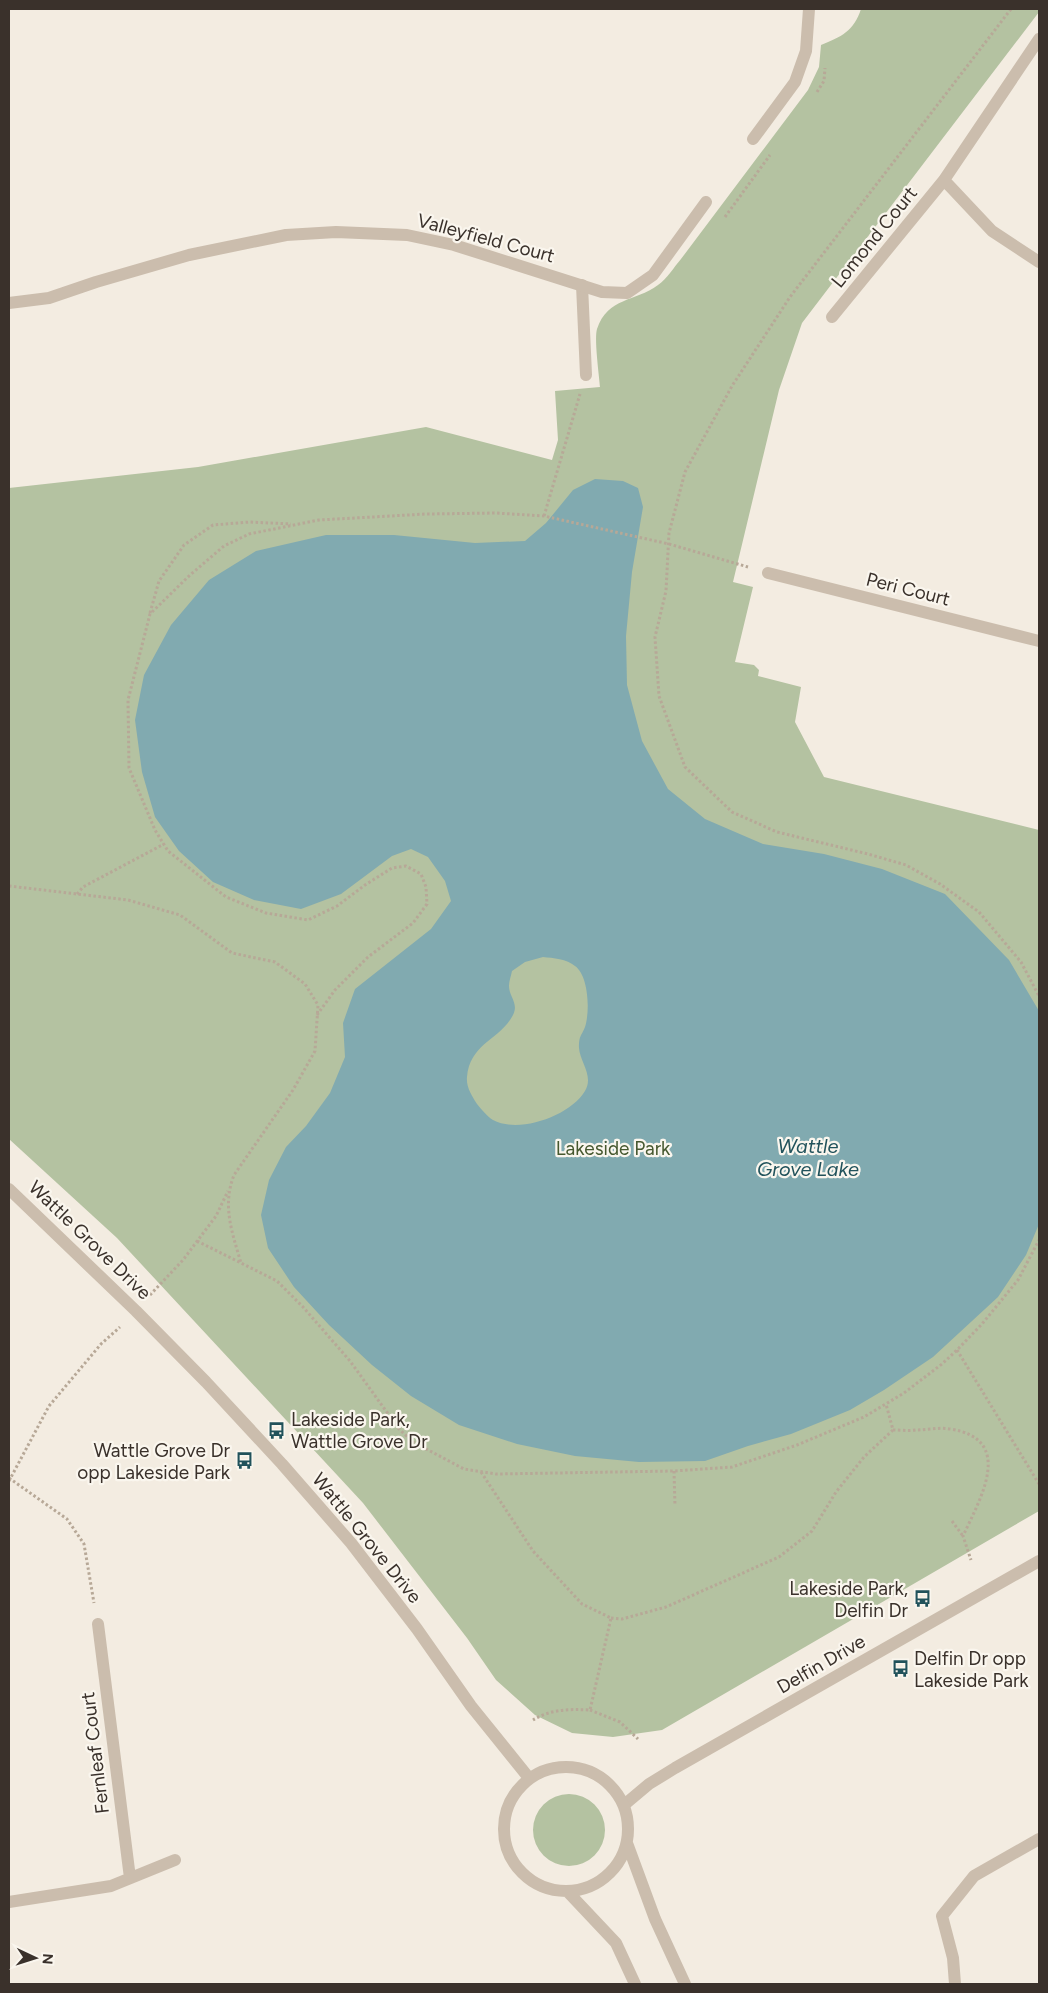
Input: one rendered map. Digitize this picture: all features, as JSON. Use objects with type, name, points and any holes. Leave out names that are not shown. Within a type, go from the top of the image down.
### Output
[{"type":"street","points":[[753,140],[795,82],[806,51],[809,9]]},
{"type":"street","name":"Lomond Court","points":[[832,317],[944,180],[1039,39]]},
{"type":"street","name":"Lomond Court","points":[[944,180],[992,231],[1039,262]]},
{"type":"street","name":"Valleyfield Court","points":[[9,303],[49,298],[189,255],[286,235],[336,232],[407,235],[454,245],[602,292],[627,293],[653,275],[706,202]]},
{"type":"street","points":[[582,285],[586,375]]},
{"type":"street","name":"Peri Court","points":[[768,573],[1039,641]]},
{"type":"street","name":"Wattle Grove Drive","points":[[9,1189],[143,1318],[282,1464],[351,1543],[417,1629],[471,1706],[529,1778]]},
{"type":"street","name":"Delfin Drive","points":[[624,1805],[649,1784],[676,1768],[1039,1561]]},
{"type":"street","name":"Fernleaf Court","points":[[98,1624],[130,1878]]},
{"type":"street","points":[[564,1766],[583,1768],[600,1776],[614,1789],[624,1805],[628,1824],[627,1843],[619,1862],[606,1877],[588,1887],[567,1891],[548,1888],[530,1880],[516,1866],[507,1849],[504,1829],[506,1810],[515,1792],[529,1778],[546,1770],[564,1766]]},
{"type":"street","points":[[954,1984],[954,1958],[942,1916],[974,1876],[1039,1839]]},
{"type":"street","points":[[627,1843],[655,1918],[685,1984]]},
{"type":"street","points":[[9,1902],[111,1886],[176,1860]]},
{"type":"street","points":[[567,1891],[616,1944],[635,1984]]},
{"type":"path","points":[[1011,9],[790,297],[732,386],[685,472],[669,534],[666,591],[656,637],[659,696],[685,767],[732,812],[777,832],[906,865],[940,884],[979,912],[1021,962],[1039,996]]},
{"type":"path","points":[[544,516],[586,375]]},
{"type":"path","points":[[150,614],[190,575],[224,546],[249,534],[319,520],[426,514],[496,513],[544,516],[669,544],[768,573]]},
{"type":"path","points":[[296,524],[250,522],[213,524],[184,545],[159,581],[128,700],[129,768],[155,830],[168,851],[226,897],[266,913],[308,920],[337,906],[392,868],[406,866],[421,874],[426,887],[427,904],[413,923],[368,957],[335,990],[317,1015]]},
{"type":"path","points":[[77,894],[83,887],[164,844]]},
{"type":"path","points":[[9,886],[128,900],[180,915],[232,952],[274,962],[305,984],[318,1004],[315,1051],[293,1090],[234,1174],[216,1216],[157,1288]]},
{"type":"path","points":[[229,1188],[229,1222],[241,1263]]},
{"type":"path","points":[[197,1241],[277,1281],[303,1307],[350,1362],[399,1429],[413,1442],[464,1469],[496,1474],[674,1472],[732,1466],[806,1441],[864,1418],[912,1388],[957,1350],[982,1324],[1018,1280],[1039,1240]]},
{"type":"path","points":[[98,1624],[84,1544],[67,1519],[9,1479],[49,1406],[101,1344],[113,1333]]},
{"type":"path","points":[[957,1350],[1039,1484]]},
{"type":"path","points":[[886,1404],[893,1430]]},
{"type":"path","points":[[481,1472],[533,1551],[582,1604],[611,1618],[622,1619],[666,1607],[779,1557],[812,1531],[842,1485],[864,1457],[893,1430],[948,1428],[969,1433],[978,1439],[986,1452],[989,1463],[987,1476],[962,1536]]},
{"type":"path","points":[[674,1472],[675,1506]]},
{"type":"path","points":[[952,1521],[962,1536],[971,1560]]},
{"type":"path","points":[[590,1710],[611,1618]]},
{"type":"path","points":[[533,1720],[546,1712],[567,1709],[590,1710],[620,1722],[638,1739]]},
{"type":"green space","name":"Lakeside Park","points":[[861,9],[1039,9],[1039,12],[802,323],[779,390],[733,582],[753,587],[735,662],[754,665],[759,670],[758,676],[801,687],[795,722],[824,777],[1039,830],[1039,1511],[662,1730],[613,1737],[572,1733],[535,1715],[496,1680],[467,1638],[363,1503],[117,1238],[9,1139],[9,488],[198,467],[426,427],[552,460],[558,440],[555,391],[600,387],[596,334],[602,319],[615,305],[649,290],[667,276],[808,90],[819,67],[821,45],[835,39],[851,28]]},
{"type":"green space","points":[[562,1794],[576,1794],[595,1804],[605,1823],[605,1837],[595,1856],[576,1866],[562,1866],[543,1856],[533,1837],[533,1823],[543,1804]]},
{"type":"water","name":"Wattle Grove Lake","points":[[595,479],[623,481],[638,488],[643,507],[632,572],[626,636],[627,685],[642,741],[668,789],[705,819],[763,844],[824,854],[882,869],[945,894],[1009,960],[1039,1011],[1039,1224],[1026,1255],[998,1297],[933,1357],[850,1410],[791,1434],[705,1461],[639,1462],[575,1456],[517,1444],[459,1425],[411,1396],[372,1365],[329,1325],[294,1287],[268,1248],[261,1215],[269,1180],[286,1147],[306,1126],[330,1093],[345,1057],[343,1023],[355,989],[431,929],[451,901],[445,881],[428,857],[411,849],[392,856],[341,894],[301,909],[254,900],[213,882],[179,851],[155,817],[142,772],[135,720],[144,675],[171,625],[209,580],[256,551],[326,535],[394,535],[475,543],[525,541],[546,523],[573,490]],"holes":[[[543,957],[560,959],[575,966],[580,971],[586,986],[588,1013],[580,1038],[579,1048],[587,1074],[587,1085],[578,1100],[556,1115],[530,1124],[504,1124],[489,1117],[473,1098],[467,1081],[469,1066],[479,1049],[501,1030],[515,1011],[509,990],[512,971],[525,962]]]},
{"type":"place","name":"Lakeside Park, Wattle Grove Dr","points":[[277,1430]]},
{"type":"place","name":"Wattle Grove Dr opp Lakeside Park","points":[[244,1461]]},
{"type":"place","name":"Lakeside Park, Delfin Dr","points":[[922,1599]]},
{"type":"place","name":"Delfin Dr opp Lakeside Park","points":[[900,1669]]}]
